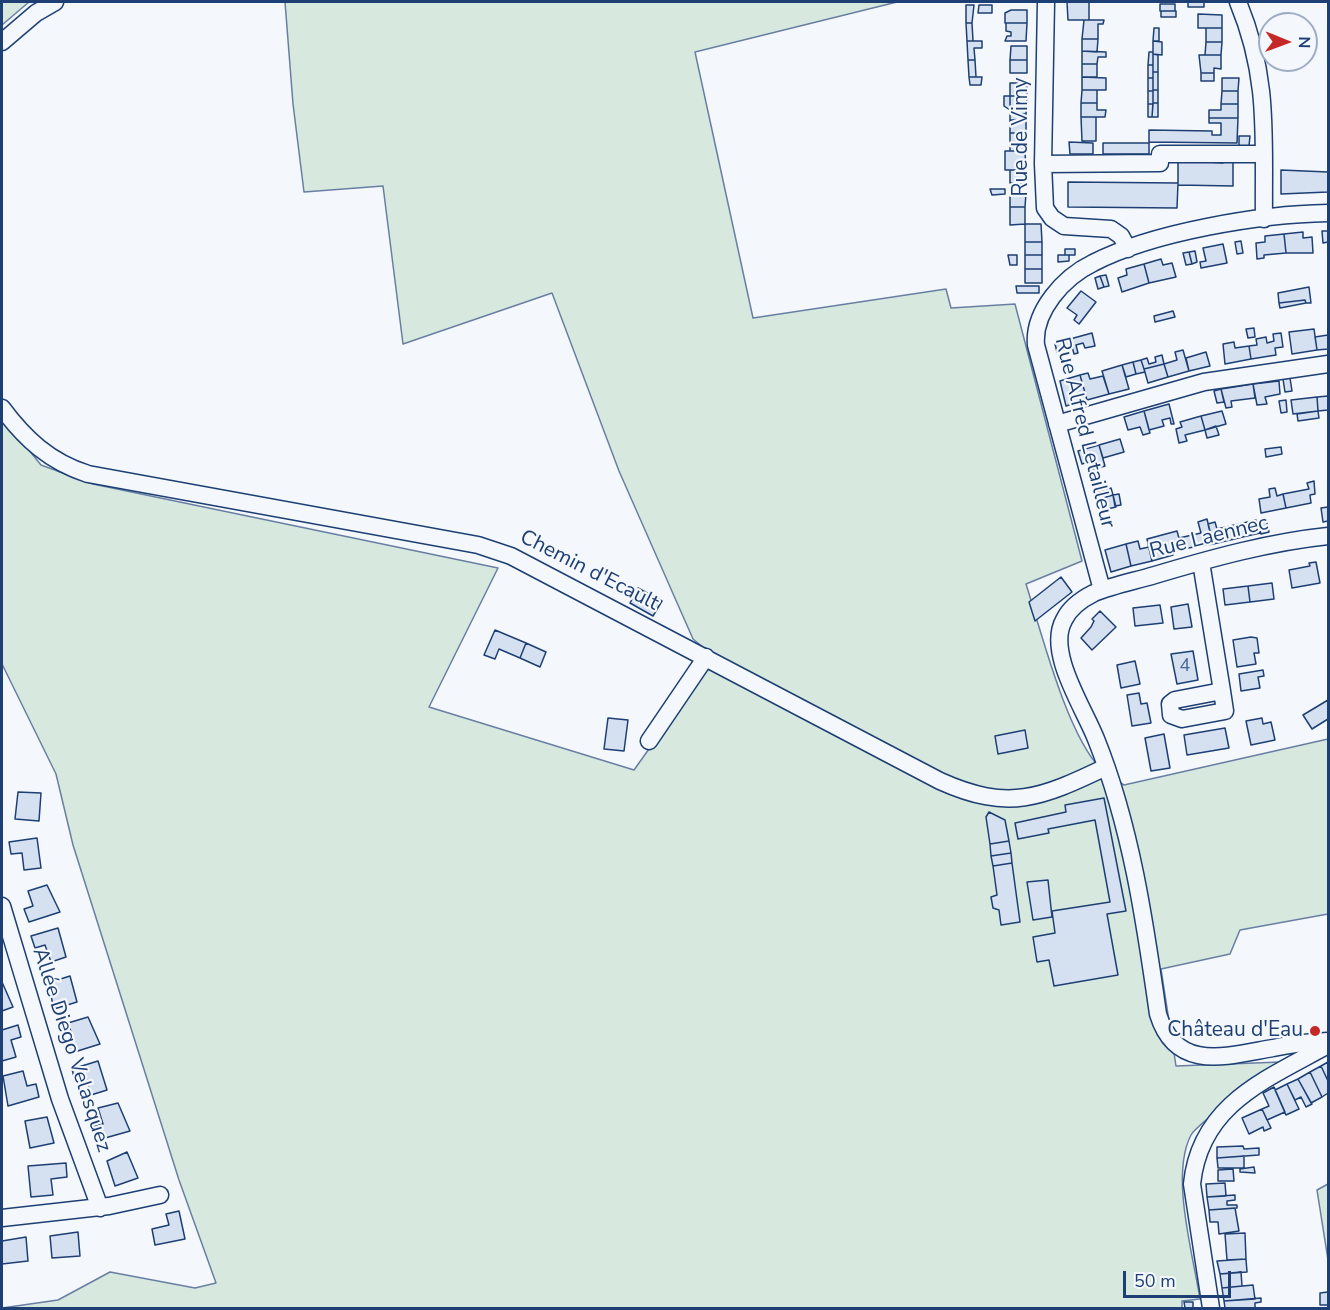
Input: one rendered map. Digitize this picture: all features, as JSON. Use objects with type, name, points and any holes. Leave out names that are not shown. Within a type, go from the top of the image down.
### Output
[{"type":"street","points":[[2,42],[31,17],[55,2]]},
{"type":"street","name":"Rue de Vimy","points":[[1046,2],[1044,202],[1052,218],[1070,227],[1111,229],[1121,236],[1128,249]]},
{"type":"street","points":[[1238,2],[1262,81],[1264,219]]},
{"type":"street","points":[[1043,164],[1160,164],[1160,154],[1264,154]]},
{"type":"street","name":"Rue Alfred Letailleur","points":[[1102,590],[1036,345],[1037,326],[1047,304],[1071,277],[1093,262],[1128,249],[1188,233],[1264,219],[1329,213]]},
{"type":"street","points":[[1057,424],[1204,382],[1329,364]]},
{"type":"street","name":"Chemin d'Ecault","points":[[2,408],[44,453],[78,471],[485,547],[531,564],[940,781],[979,796],[1007,800],[1034,796],[1067,785],[1106,767]]},
{"type":"street","name":"Rue Laennec","points":[[1329,536],[1281,543],[1201,562],[1102,590],[1080,601],[1070,611],[1062,624],[1059,639],[1065,670],[1106,767],[1121,813],[1158,1014],[1171,1040],[1185,1052],[1216,1057],[1298,1043],[1329,1043]]},
{"type":"street","points":[[1201,562],[1222,692]]},
{"type":"street","points":[[649,741],[706,657]]},
{"type":"street","name":"Allée Diego Velasquez","points":[[2,906],[60,1099],[100,1208]]},
{"type":"street","points":[[1211,1308],[1192,1184],[1199,1149],[1216,1119],[1231,1104],[1248,1091],[1329,1043]]},
{"type":"street","points":[[2,1218],[100,1208],[160,1195]]},
{"type":"shaded area","points":[[2,2],[29,2],[2,25]]},
{"type":"shaded area","points":[[285,2],[897,2],[695,52],[753,318],[946,289],[951,308],[1015,304],[1082,561],[1026,584],[1066,708],[1089,753],[1101,769],[1124,785],[1328,739],[1328,914],[1240,930],[1230,954],[1161,969],[1176,1066],[1281,1062],[1196,1129],[1191,1135],[1185,1152],[1183,1193],[1185,1215],[1200,1299],[1182,1301],[1182,1308],[2,1308],[58,1300],[110,1272],[195,1288],[216,1283],[179,1180],[73,845],[56,774],[2,664],[2,417],[41,465],[93,484],[498,568],[429,707],[634,770],[703,673],[710,653],[693,639],[619,471],[552,293],[403,344],[383,186],[304,192],[293,104]]},
{"type":"shaded area","points":[[1328,1184],[1328,1260],[1317,1190]]},
{"type":"building","points":[[1067,2],[1089,2],[1089,20],[1068,20]]},
{"type":"building","points":[[1188,2],[1204,2],[1204,7],[1188,7]]},
{"type":"building","points":[[1160,4],[1175,4],[1175,11],[1160,11]]},
{"type":"building","points":[[966,5],[974,5],[972,23],[966,23]]},
{"type":"building","points":[[979,5],[992,5],[992,13],[978,13]]},
{"type":"building","points":[[1011,10],[1027,10],[1027,23],[1005,23],[1005,13]]},
{"type":"building","points":[[1161,11],[1176,11],[1176,17],[1161,17]]},
{"type":"building","points":[[1198,14],[1222,15],[1222,28],[1198,28]]},
{"type":"building","points":[[1084,20],[1104,20],[1103,24],[1098,24],[1098,39],[1082,39]]},
{"type":"building","points":[[966,23],[972,23],[973,41],[967,41]]},
{"type":"building","points":[[1006,23],[1027,23],[1026,41],[1005,41],[1007,36],[1011,36],[1011,32],[1006,31]]},
{"type":"building","points":[[1154,28],[1159,28],[1159,41],[1153,41]]},
{"type":"building","points":[[1206,28],[1222,28],[1222,42],[1206,42]]},
{"type":"building","points":[[1082,39],[1098,39],[1097,52],[1082,51]]},
{"type":"building","points":[[967,41],[982,41],[982,48],[974,48],[975,60],[968,60]]},
{"type":"building","points":[[1153,41],[1162,42],[1162,55],[1153,54]]},
{"type":"building","points":[[1206,42],[1222,42],[1221,55],[1205,55]]},
{"type":"building","points":[[1011,46],[1027,46],[1027,60],[1010,60]]},
{"type":"building","points":[[1082,51],[1106,52],[1106,57],[1098,57],[1097,64],[1082,64]]},
{"type":"building","points":[[1149,52],[1153,52],[1153,65],[1148,65]]},
{"type":"building","points":[[1153,54],[1158,55],[1158,72],[1153,72]]},
{"type":"building","points":[[1199,55],[1221,55],[1221,69],[1214,68],[1214,73],[1201,73]]},
{"type":"building","points":[[968,60],[975,60],[976,77],[969,77]]},
{"type":"building","points":[[1010,60],[1027,60],[1027,73],[1010,73]]},
{"type":"building","points":[[1082,64],[1097,64],[1097,77],[1082,77]]},
{"type":"building","points":[[1148,65],[1153,65],[1153,78],[1148,78]]},
{"type":"building","points":[[1153,72],[1158,72],[1158,90],[1153,90]]},
{"type":"building","points":[[1201,73],[1214,73],[1214,81],[1201,81]]},
{"type":"building","points":[[969,77],[982,77],[981,85],[970,85]]},
{"type":"building","points":[[1082,77],[1106,78],[1106,90],[1082,90]]},
{"type":"building","points":[[1148,78],[1153,78],[1153,91],[1148,91]]},
{"type":"building","points":[[1222,78],[1239,78],[1238,91],[1222,91]]},
{"type":"building","points":[[1010,83],[1027,83],[1027,96],[1010,96]]},
{"type":"building","points":[[1082,90],[1097,90],[1097,103],[1081,103]]},
{"type":"building","points":[[1153,90],[1158,90],[1158,103],[1153,103]]},
{"type":"building","points":[[1148,91],[1153,91],[1153,104],[1148,104]]},
{"type":"building","points":[[1222,91],[1238,91],[1238,104],[1221,104]]},
{"type":"building","points":[[1004,96],[1010,96],[1010,110],[1004,106]]},
{"type":"building","points":[[1010,96],[1027,96],[1026,114],[1010,114]]},
{"type":"building","points":[[1081,103],[1097,103],[1097,110],[1106,110],[1105,117],[1081,117]]},
{"type":"building","points":[[1153,103],[1158,103],[1158,117],[1152,117]]},
{"type":"building","points":[[1148,104],[1153,104],[1152,117],[1148,117]]},
{"type":"building","points":[[1221,104],[1238,104],[1238,118],[1209,118],[1209,110],[1221,110]]},
{"type":"building","points":[[1010,114],[1026,114],[1026,120],[1010,120]]},
{"type":"building","points":[[1081,117],[1096,117],[1096,141],[1082,141]]},
{"type":"building","points":[[1209,118],[1238,118],[1237,143],[1149,142],[1149,130],[1212,131],[1212,135],[1221,135],[1221,123],[1209,123]]},
{"type":"building","points":[[1010,120],[1026,120],[1026,133],[1010,133]]},
{"type":"building","points":[[1010,133],[1026,133],[1025,151],[1010,151]]},
{"type":"building","points":[[1239,136],[1250,136],[1249,146],[1239,146]]},
{"type":"building","points":[[1069,142],[1093,143],[1093,154],[1070,154]]},
{"type":"building","points":[[1103,143],[1149,143],[1149,154],[1103,154]]},
{"type":"building","points":[[1005,151],[1025,151],[1026,170],[1005,170]]},
{"type":"building","points":[[1178,160],[1223,163],[1223,160],[1233,161],[1233,186],[1178,185]]},
{"type":"building","points":[[1010,170],[1026,170],[1026,183],[1010,183]]},
{"type":"building","points":[[1281,170],[1328,172],[1328,192],[1281,194]]},
{"type":"building","points":[[1068,182],[1178,183],[1177,208],[1068,207]]},
{"type":"building","points":[[990,189],[1005,189],[1005,194],[992,195]]},
{"type":"building","points":[[1010,193],[1026,193],[1025,207],[1010,207]]},
{"type":"building","points":[[1010,207],[1025,207],[1025,224],[1010,225]]},
{"type":"building","points":[[1025,224],[1041,224],[1042,242],[1025,242]]},
{"type":"building","points":[[1322,231],[1328,231],[1328,242],[1323,243]]},
{"type":"building","points":[[1303,232],[1303,238],[1312,237],[1313,253],[1286,253],[1284,234]]},
{"type":"building","points":[[1284,234],[1286,253],[1264,255],[1264,258],[1257,259],[1256,243],[1265,242],[1265,236]]},
{"type":"building","points":[[1241,241],[1243,253],[1237,254],[1235,242]]},
{"type":"building","points":[[1025,242],[1042,242],[1042,255],[1025,255]]},
{"type":"building","points":[[1223,244],[1227,263],[1201,268],[1200,262],[1206,261],[1203,248]]},
{"type":"building","points":[[1065,249],[1075,249],[1075,255],[1065,255]]},
{"type":"building","points":[[1195,251],[1197,262],[1192,264],[1189,252]]},
{"type":"building","points":[[1189,252],[1192,264],[1186,265],[1183,253]]},
{"type":"building","points":[[1008,255],[1017,255],[1017,265],[1010,265]]},
{"type":"building","points":[[1025,255],[1042,255],[1042,269],[1025,269]]},
{"type":"building","points":[[1058,255],[1069,255],[1069,261],[1058,262]]},
{"type":"building","points":[[1161,259],[1163,265],[1172,263],[1176,277],[1149,283],[1144,264]]},
{"type":"building","points":[[1144,264],[1149,283],[1122,292],[1118,278],[1127,275],[1126,269]]},
{"type":"building","points":[[1025,269],[1042,269],[1042,283],[1025,283]]},
{"type":"building","points":[[1106,275],[1109,286],[1104,287],[1100,276]]},
{"type":"building","points":[[1100,276],[1104,287],[1098,289],[1095,278]]},
{"type":"building","points":[[1016,286],[1039,286],[1039,293],[1017,293]]},
{"type":"building","points":[[1309,287],[1311,303],[1306,303],[1305,300],[1279,303],[1278,293]]},
{"type":"building","points":[[1081,291],[1096,302],[1079,324],[1074,320],[1077,315],[1067,308]]},
{"type":"building","points":[[1305,300],[1306,303],[1280,308],[1279,303]]},
{"type":"building","points":[[1173,311],[1175,317],[1155,322],[1154,316]]},
{"type":"building","points":[[1254,328],[1255,337],[1248,338],[1246,329]]},
{"type":"building","points":[[1314,329],[1317,350],[1292,354],[1289,332]]},
{"type":"building","points":[[1092,333],[1095,346],[1085,348],[1083,343],[1076,345],[1078,353],[1074,354],[1070,339]]},
{"type":"building","points":[[1281,333],[1283,347],[1275,348],[1276,355],[1251,359],[1249,346],[1257,345],[1256,339],[1266,337],[1267,343],[1274,341],[1273,334]]},
{"type":"building","points":[[1328,335],[1328,349],[1317,350],[1315,337]]},
{"type":"building","points":[[1070,339],[1072,347],[1057,352],[1055,344]]},
{"type":"building","points":[[1234,342],[1235,348],[1249,346],[1251,359],[1225,364],[1223,344]]},
{"type":"building","points":[[1183,350],[1189,371],[1168,377],[1164,364],[1177,360],[1175,352]]},
{"type":"building","points":[[1206,352],[1210,366],[1189,371],[1186,358]]},
{"type":"building","points":[[1162,355],[1164,364],[1144,369],[1141,360],[1147,358],[1149,364],[1156,362],[1155,357]]},
{"type":"building","points":[[1141,360],[1145,372],[1136,374],[1133,362]]},
{"type":"building","points":[[1133,362],[1136,374],[1126,377],[1122,365]]},
{"type":"building","points":[[1164,364],[1168,377],[1148,383],[1144,369]]},
{"type":"building","points":[[1122,365],[1129,389],[1109,394],[1102,371]]},
{"type":"building","points":[[1088,373],[1090,379],[1103,376],[1109,394],[1087,400],[1080,375]]},
{"type":"building","points":[[1080,375],[1087,400],[1066,406],[1060,381]]},
{"type":"building","points":[[1290,378],[1292,391],[1285,392],[1283,379]]},
{"type":"building","points":[[1279,381],[1280,394],[1265,397],[1267,404],[1257,405],[1253,384]]},
{"type":"building","points":[[1253,384],[1255,398],[1231,401],[1232,407],[1226,408],[1221,389]]},
{"type":"building","points":[[1221,389],[1224,402],[1217,403],[1214,391]]},
{"type":"building","points":[[1328,396],[1328,410],[1318,411],[1317,397]]},
{"type":"building","points":[[1317,397],[1318,411],[1293,414],[1291,400]]},
{"type":"building","points":[[1286,400],[1287,412],[1281,413],[1279,401]]},
{"type":"building","points":[[1169,404],[1174,424],[1171,424],[1170,418],[1162,420],[1164,426],[1149,430],[1144,411]]},
{"type":"building","points":[[1144,411],[1150,433],[1143,435],[1140,427],[1128,430],[1124,417]]},
{"type":"building","points":[[1222,411],[1226,424],[1205,430],[1201,416]]},
{"type":"building","points":[[1318,411],[1319,418],[1298,421],[1297,414]]},
{"type":"building","points":[[1201,416],[1205,430],[1185,435],[1187,441],[1179,443],[1176,429],[1182,427],[1180,422]]},
{"type":"building","points":[[1216,426],[1219,435],[1207,438],[1205,430]]},
{"type":"building","points":[[1120,439],[1124,452],[1103,458],[1099,445]]},
{"type":"building","points":[[1099,445],[1105,466],[1091,470],[1088,462],[1082,464],[1078,451]]},
{"type":"building","points":[[1281,447],[1282,454],[1266,457],[1265,449]]},
{"type":"building","points":[[1314,481],[1315,494],[1310,495],[1311,503],[1286,508],[1283,494],[1309,489],[1307,483]]},
{"type":"building","points":[[1111,488],[1113,495],[1096,500],[1094,493]]},
{"type":"building","points":[[1275,488],[1277,496],[1283,494],[1286,508],[1261,513],[1259,499],[1270,497],[1269,489]]},
{"type":"building","points":[[1119,494],[1121,505],[1115,506],[1113,495]]},
{"type":"building","points":[[1113,495],[1116,507],[1099,511],[1096,500]]},
{"type":"building","points":[[1328,507],[1328,521],[1323,522],[1321,508]]},
{"type":"building","points":[[1207,519],[1213,544],[1182,549],[1179,538],[1201,533],[1198,522]]},
{"type":"building","points":[[1256,520],[1260,533],[1234,539],[1230,526]]},
{"type":"building","points":[[1266,520],[1269,532],[1261,534],[1258,522]]},
{"type":"building","points":[[1215,522],[1217,529],[1230,526],[1234,539],[1213,544],[1208,524]]},
{"type":"building","points":[[1177,531],[1182,549],[1172,552],[1173,555],[1152,561],[1147,539]]},
{"type":"building","points":[[1138,541],[1140,549],[1149,547],[1152,561],[1131,566],[1126,544]]},
{"type":"building","points":[[1126,544],[1131,566],[1111,572],[1105,550]]},
{"type":"building","points":[[1316,562],[1320,583],[1292,588],[1289,570],[1310,566],[1309,563]]},
{"type":"building","points":[[1061,577],[1072,592],[1035,621],[1029,602]]},
{"type":"building","points":[[1272,583],[1274,599],[1250,602],[1248,586]]},
{"type":"building","points":[[1248,586],[1250,602],[1225,605],[1223,589]]},
{"type":"building","points":[[638,588],[662,601],[653,616],[630,603]]},
{"type":"building","points":[[1188,604],[1192,627],[1174,629],[1171,607]]},
{"type":"building","points":[[1160,605],[1163,623],[1135,626],[1133,608]]},
{"type":"building","points":[[1100,611],[1116,627],[1092,650],[1081,638],[1091,627],[1094,621],[1092,619]]},
{"type":"building","points":[[495,630],[526,643],[520,658],[499,649],[495,659],[484,655]]},
{"type":"building","points":[[1257,638],[1259,653],[1254,653],[1256,664],[1237,667],[1233,640]]},
{"type":"building","points":[[526,643],[546,652],[540,667],[520,658]]},
{"type":"building","points":[[1193,651],[1198,680],[1177,684],[1171,654]]},
{"type":"building","points":[[1135,661],[1140,684],[1121,688],[1117,665]]},
{"type":"building","points":[[1263,670],[1264,676],[1258,677],[1260,688],[1241,691],[1239,674]]},
{"type":"building","points":[[1139,693],[1141,704],[1147,703],[1151,723],[1132,726],[1127,695]]},
{"type":"building","points":[[1328,700],[1328,719],[1312,729],[1303,715]]},
{"type":"building","points":[[608,718],[628,720],[624,751],[604,749]]},
{"type":"building","points":[[1262,718],[1263,724],[1271,722],[1275,740],[1251,745],[1246,721]]},
{"type":"building","points":[[1225,728],[1229,748],[1187,755],[1184,735]]},
{"type":"building","points":[[1025,730],[1028,748],[998,754],[995,736]]},
{"type":"building","points":[[1164,734],[1170,768],[1151,771],[1145,738]]},
{"type":"building","points":[[18,792],[41,793],[39,821],[15,819]]},
{"type":"building","points":[[1104,798],[1126,911],[1107,914],[1118,975],[1054,986],[1049,960],[1037,962],[1033,937],[1055,933],[1052,911],[1110,902],[1095,820],[1048,829],[1049,833],[1018,839],[1015,823],[1066,812],[1065,805]]},
{"type":"building","points":[[989,812],[1005,820],[1009,841],[990,844],[986,817]]},
{"type":"building","points":[[37,838],[41,868],[24,870],[22,853],[11,854],[9,842]]},
{"type":"building","points":[[1009,841],[1011,853],[991,856],[990,844]]},
{"type":"building","points":[[1011,853],[1012,863],[993,866],[991,856]]},
{"type":"building","points":[[1012,863],[1020,922],[1001,925],[999,910],[993,908],[991,897],[997,895],[993,866]]},
{"type":"building","points":[[1048,880],[1052,917],[1033,920],[1027,882]]},
{"type":"building","points":[[47,885],[60,912],[29,922],[24,909],[33,906],[28,891]]},
{"type":"building","points":[[58,928],[66,957],[51,962],[45,945],[35,948],[31,936]]},
{"type":"building","points":[[70,976],[77,1002],[54,1009],[48,983]]},
{"type":"building","points":[[2,982],[13,1007],[2,1011]]},
{"type":"building","points":[[88,1017],[100,1044],[68,1054],[64,1041],[73,1038],[68,1023]]},
{"type":"building","points":[[18,1025],[21,1037],[11,1040],[16,1057],[2,1061],[2,1030]]},
{"type":"building","points":[[98,1061],[107,1090],[91,1095],[86,1078],[75,1081],[72,1069]]},
{"type":"building","points":[[1328,1062],[1328,1081],[1321,1066]]},
{"type":"building","points":[[1321,1066],[1328,1081],[1328,1093],[1322,1097],[1310,1072]]},
{"type":"building","points":[[23,1071],[27,1086],[36,1084],[39,1097],[8,1106],[3,1076]]},
{"type":"building","points":[[1310,1072],[1322,1097],[1311,1103],[1298,1079]]},
{"type":"building","points":[[1298,1079],[1312,1104],[1306,1107],[1301,1097],[1295,1100],[1287,1084]]},
{"type":"building","points":[[1287,1084],[1299,1109],[1286,1115],[1275,1090]]},
{"type":"building","points":[[1274,1087],[1285,1112],[1267,1120],[1262,1109],[1269,1106],[1263,1093]]},
{"type":"building","points":[[118,1103],[130,1131],[98,1140],[94,1126],[103,1124],[98,1108]]},
{"type":"building","points":[[1262,1109],[1271,1128],[1264,1131],[1263,1127],[1249,1134],[1242,1118]]},
{"type":"building","points":[[47,1117],[54,1143],[30,1148],[25,1121]]},
{"type":"building","points":[[1243,1146],[1244,1149],[1259,1148],[1259,1155],[1217,1158],[1217,1147]]},
{"type":"building","points":[[127,1152],[138,1178],[115,1186],[107,1161]]},
{"type":"building","points":[[1244,1156],[1244,1168],[1218,1168],[1217,1158]]},
{"type":"building","points":[[66,1163],[67,1177],[51,1179],[53,1195],[31,1197],[28,1166]]},
{"type":"building","points":[[1254,1167],[1255,1173],[1240,1172],[1240,1169]]},
{"type":"building","points":[[1233,1169],[1234,1181],[1218,1181],[1218,1170]]},
{"type":"building","points":[[1225,1183],[1226,1196],[1207,1197],[1206,1184]]},
{"type":"building","points":[[1235,1195],[1235,1200],[1227,1201],[1227,1205],[1237,1205],[1237,1208],[1209,1210],[1207,1197]]},
{"type":"building","points":[[1235,1208],[1239,1231],[1219,1234],[1218,1222],[1210,1222],[1209,1210]]},
{"type":"building","points":[[179,1211],[185,1239],[155,1245],[152,1229],[169,1225],[166,1214]]},
{"type":"building","points":[[78,1232],[80,1256],[52,1258],[50,1236]]},
{"type":"building","points":[[1245,1233],[1246,1259],[1227,1260],[1225,1234]]},
{"type":"building","points":[[26,1237],[28,1261],[2,1264],[2,1241]]},
{"type":"building","points":[[1246,1259],[1247,1272],[1220,1274],[1217,1261]]},
{"type":"building","points":[[1241,1272],[1242,1286],[1222,1288],[1220,1274]]},
{"type":"building","points":[[1253,1285],[1255,1299],[1224,1301],[1222,1288]]},
{"type":"building","points":[[1328,1292],[1328,1305],[1320,1305],[1320,1293]]},
{"type":"building","points":[[1261,1298],[1261,1302],[1255,1303],[1255,1308],[1225,1308],[1224,1301]]},
{"type":"building","points":[[1184,1302],[1193,1302],[1193,1308],[1185,1308]]},
{"type":"place","name":"Château d'Eau","points":[[1315,1031]]}]
